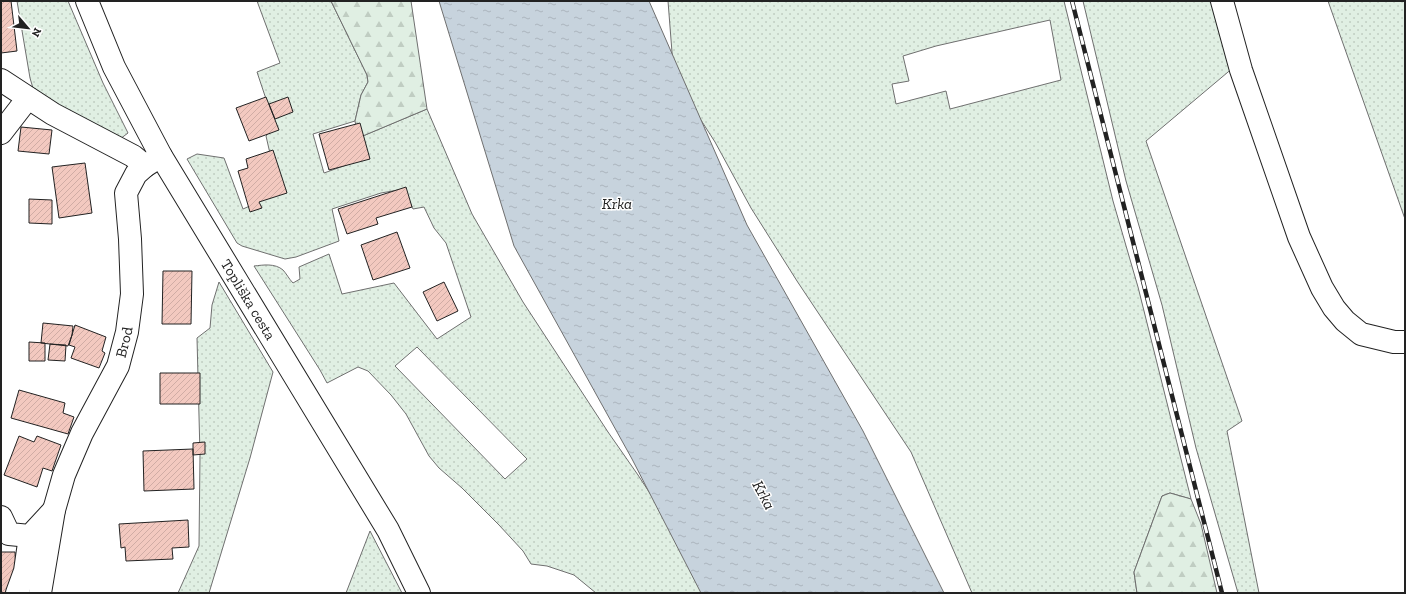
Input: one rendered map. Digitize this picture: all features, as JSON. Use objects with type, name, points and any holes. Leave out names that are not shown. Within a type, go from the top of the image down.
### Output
[{"type":"street","name":"Topliška cesta","points":[[87,1],[153,161],[388,530],[419,593]]},
{"type":"street","points":[[1222,1],[1241,70],[1299,237],[1322,288],[1334,308],[1361,334],[1394,342],[1405,342]]},
{"type":"street","points":[[1,80],[53,114],[133,156],[153,161]]},
{"type":"street","points":[[1,133],[28,98]]},
{"type":"street","name":"Brod","points":[[40,593],[54,510],[64,475],[82,433],[118,366],[127,332],[132,294],[130,239],[126,193],[136,174],[153,161]]},
{"type":"street","name":"Brod","points":[[30,536],[54,510]]},
{"type":"street","points":[[1,517],[9,534],[30,536],[25,571],[17,593]]},
{"type":"green space","points":[[17,1],[68,1],[103,83],[128,133],[116,142],[35,95],[30,78]]},
{"type":"green space","points":[[257,1],[331,1],[367,75],[368,82],[361,95],[355,121],[313,134],[324,173],[363,159],[358,138],[427,109],[472,214],[523,302],[670,524],[708,593],[596,593],[574,575],[547,566],[531,564],[523,551],[499,525],[462,488],[439,468],[429,456],[406,414],[391,395],[368,371],[358,367],[327,383],[254,266],[276,266],[284,271],[293,283],[300,279],[299,267],[329,254],[342,294],[394,283],[437,339],[471,317],[446,243],[434,228],[424,207],[413,209],[404,189],[381,193],[332,209],[339,241],[296,257],[285,259],[242,246],[237,243],[187,159],[197,154],[224,158],[243,209],[252,205],[277,184],[266,136],[275,126],[257,72],[280,63]],"holes":[[[417,347],[527,459],[505,479],[395,366]]]},
{"type":"green space","points":[[331,1],[411,1],[427,109],[358,138],[355,121],[361,95],[368,82],[367,75]]},
{"type":"green space","points":[[668,1],[1064,1],[1113,201],[1138,287],[1191,499],[1170,493],[1162,496],[1134,572],[1137,593],[972,593],[911,452],[797,281],[751,208],[715,142],[674,78]],"holes":[[[1050,20],[1061,80],[950,109],[946,91],[896,104],[892,84],[909,81],[903,56],[936,46]]]},
{"type":"green space","points":[[1083,1],[1215,1],[1234,67],[1146,141],[1242,421],[1227,431],[1259,593],[1238,593],[1196,448],[1162,305],[1126,181]]},
{"type":"green space","points":[[1328,1],[1405,1],[1405,219]]},
{"type":"green space","points":[[219,282],[273,372],[250,458],[209,593],[178,593],[199,546],[200,455],[197,338],[210,328],[212,305]]},
{"type":"green space","points":[[1170,493],[1191,499],[1201,524],[1217,593],[1137,593],[1134,572],[1162,496]]},
{"type":"green space","points":[[370,531],[402,593],[346,593]]},
{"type":"water","name":"Krka","points":[[439,1],[649,1],[747,225],[863,431],[944,593],[701,593],[632,459],[514,246]]},
{"type":"building","points":[[1,1],[11,1],[17,51],[1,53]]},
{"type":"building","points":[[266,97],[279,130],[249,141],[236,108]]},
{"type":"building","points":[[288,97],[293,112],[275,119],[269,104]]},
{"type":"building","points":[[360,123],[370,159],[329,170],[319,134]]},
{"type":"building","points":[[21,127],[52,130],[49,154],[18,151]]},
{"type":"building","points":[[273,150],[287,193],[259,202],[262,208],[250,212],[238,171],[248,168],[246,159]]},
{"type":"building","points":[[85,163],[92,213],[59,218],[52,167]]},
{"type":"building","points":[[406,187],[412,207],[376,218],[378,224],[347,234],[338,209]]},
{"type":"building","points":[[29,199],[52,200],[52,224],[29,223]]},
{"type":"building","points":[[397,232],[410,268],[373,280],[361,245]]},
{"type":"building","points":[[163,271],[192,271],[191,324],[162,324]]},
{"type":"building","points":[[444,282],[458,311],[437,321],[423,292]]},
{"type":"building","points":[[43,323],[73,326],[72,335],[68,346],[41,343]]},
{"type":"building","points":[[75,325],[106,337],[102,351],[105,353],[99,368],[71,358],[75,347],[69,345]]},
{"type":"building","points":[[29,342],[45,343],[45,361],[29,361]]},
{"type":"building","points":[[50,344],[66,345],[65,361],[48,360]]},
{"type":"building","points":[[160,373],[200,373],[200,404],[160,404]]},
{"type":"building","points":[[19,390],[65,403],[63,413],[74,417],[68,434],[11,418]]},
{"type":"building","points":[[19,436],[34,442],[37,436],[61,445],[52,471],[43,468],[37,487],[4,475]]},
{"type":"building","points":[[205,442],[205,454],[193,455],[193,443]]},
{"type":"building","points":[[193,449],[194,489],[144,491],[143,451]]},
{"type":"building","points":[[188,520],[189,547],[172,548],[173,559],[126,561],[125,547],[121,548],[119,524]]},
{"type":"building","points":[[1,552],[15,552],[17,593],[1,593]]},
{"type":"railway","points":[[1072,1],[1222,593]]}]
